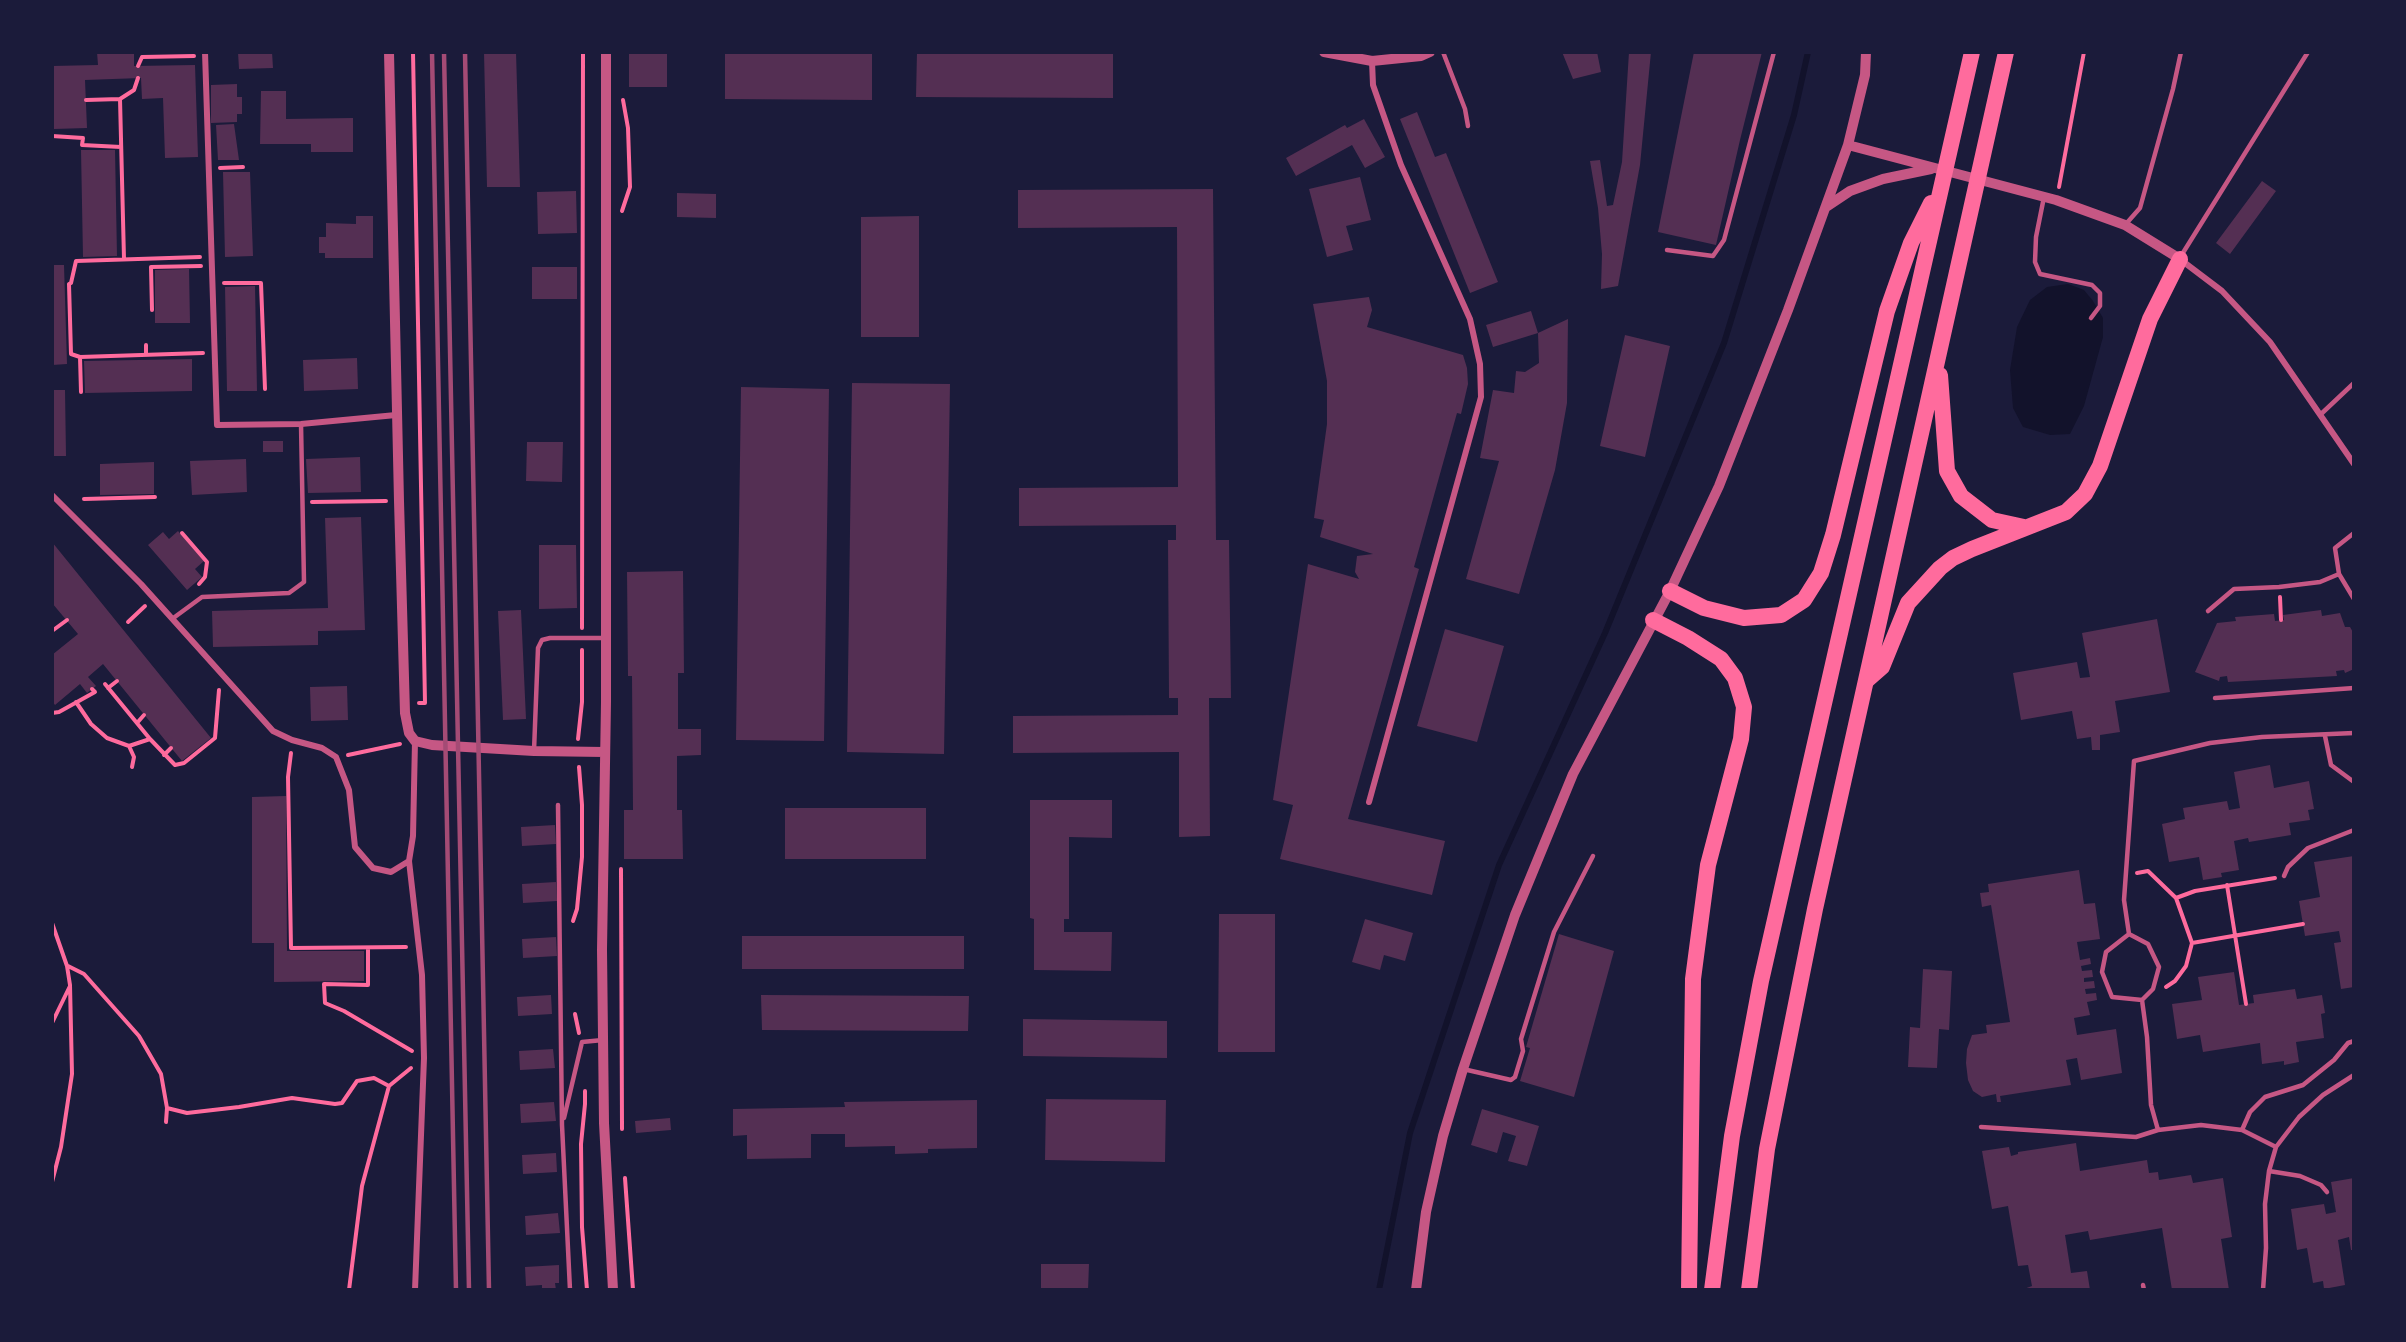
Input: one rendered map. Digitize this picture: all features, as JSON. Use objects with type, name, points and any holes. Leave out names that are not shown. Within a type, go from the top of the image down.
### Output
[{"type":"highway","points":[[1670,591],[1704,608],[1744,618],[1780,615],[1804,600],[1821,573],[1833,535],[1887,311],[1939,172],[1962,101],[1972,52]]},
{"type":"highway","points":[[1749,1290],[1758,1205],[1774,1105],[1815,909],[1995,111],[2006,52]]},
{"type":"highway","points":[[1712,1290],[1732,1136],[1761,981],[1870,510],[1931,232],[1939,172]]},
{"type":"highway","points":[[1866,681],[1882,667],[1908,603],[1928,579],[1953,558],[2024,527],[2066,513],[2085,494],[2100,466],[2150,319],[2180,259]]},
{"type":"highway","points":[[1939,356],[1947,471],[1961,496],[1992,520],[2024,527]]},
{"type":"highway","points":[[1653,620],[1721,659],[1735,678],[1744,707],[1741,739],[1708,865],[1693,979],[1689,1290]]},
{"type":"street","points":[[389,52],[396,415],[405,702],[409,733],[415,741],[432,746],[604,752]]},
{"type":"street","points":[[606,52],[603,1040],[604,1123],[613,1290]]},
{"type":"street","points":[[1324,52],[1372,61],[1421,56],[1430,52]]},
{"type":"street","points":[[1416,1290],[1426,1212],[1443,1136],[1462,1068],[1515,915],[1573,774],[1670,591],[1719,486],[1848,145],[1865,75],[1866,52]]},
{"type":"street","points":[[204,54],[217,425],[301,424],[396,415]]},
{"type":"street","points":[[1369,802],[1481,397],[1480,364],[1470,320],[1401,165],[1373,85],[1372,61]]},
{"type":"street","points":[[1848,145],[1939,172],[2056,200],[2125,225],[2180,259],[2222,291],[2270,342],[2354,464]]},
{"type":"street","points":[[1826,207],[1850,191],[1883,179],[1939,172]]},
{"type":"street","points":[[52,495],[141,584],[273,731],[292,740],[322,748],[336,757],[350,790],[354,847],[373,868],[391,872],[408,861]]},
{"type":"street","points":[[415,741],[413,836],[408,861],[422,975],[424,1058],[415,1290]]},
{"type":"lane","points":[[1443,52],[1465,109],[1468,126]]},
{"type":"lane","points":[[1667,250],[1713,256],[1724,240],[1774,52]]},
{"type":"lane","points":[[2125,225],[2140,208],[2181,52]]},
{"type":"lane","points":[[2180,259],[2308,52]]},
{"type":"lane","points":[[2044,197],[2036,237],[2035,262],[2040,274],[2092,285],[2100,293],[2100,306],[2091,318]]},
{"type":"lane","points":[[2320,415],[2354,383]]},
{"type":"lane","points":[[172,619],[202,597],[289,593],[304,582],[301,424]]},
{"type":"lane","points":[[2354,533],[2335,548],[2339,574],[2354,599]]},
{"type":"lane","points":[[2208,611],[2234,589],[2320,582],[2339,574]]},
{"type":"lane","points":[[534,751],[538,648],[543,640],[606,638]]},
{"type":"lane","points":[[2216,698],[2354,688]]},
{"type":"lane","points":[[2129,934],[2124,900],[2134,760],[2210,743],[2262,737],[2354,733]]},
{"type":"lane","points":[[2325,736],[2331,765],[2354,782]]},
{"type":"lane","points":[[558,805],[562,1125],[570,1290]]},
{"type":"lane","points":[[2284,876],[2288,867],[2308,848],[2354,830]]},
{"type":"lane","points":[[1462,1068],[1511,1080],[1515,1077],[1523,1051],[1521,1039],[1554,932],[1593,856]]},
{"type":"lane","points":[[2129,934],[2148,944],[2159,967],[2153,989],[2142,1000]]},
{"type":"lane","points":[[2129,934],[2106,952],[2102,972],[2112,997],[2142,1000]]},
{"type":"lane","points":[[2142,1000],[2147,1036],[2151,1105],[2158,1130]]},
{"type":"lane","points":[[562,1125],[582,1042],[603,1040]]},
{"type":"lane","points":[[2242,1130],[2250,1112],[2265,1097],[2303,1084],[2354,1041]]},
{"type":"lane","points":[[2263,1290],[2266,1248],[2265,1204],[2270,1171],[2277,1147],[2300,1117],[2323,1095],[2354,1075]]},
{"type":"lane","points":[[1981,1127],[2136,1137],[2158,1130],[2201,1125],[2242,1130],[2277,1147]]},
{"type":"lane","points":[[2270,1171],[2300,1176],[2321,1185],[2327,1192]]},
{"type":"path","points":[[405,702],[425,703],[413,52]]},
{"type":"path","points":[[582,702],[583,52]]},
{"type":"path","points":[[2056,200],[2084,52]]},
{"type":"path","points":[[138,66],[142,57],[204,54]]},
{"type":"path","points":[[86,100],[120,99],[134,90],[138,78]]},
{"type":"path","points":[[120,99],[124,259]]},
{"type":"path","points":[[52,136],[83,138],[82,145],[121,147]]},
{"type":"path","points":[[222,168],[243,167]]},
{"type":"path","points":[[197,257],[76,261],[72,284],[69,284],[71,354],[80,357],[213,353]]},
{"type":"path","points":[[152,310],[151,267],[211,266]]},
{"type":"path","points":[[211,283],[261,283],[265,389]]},
{"type":"path","points":[[146,345],[146,354]]},
{"type":"path","points":[[80,357],[81,392]]},
{"type":"path","points":[[84,499],[155,497]]},
{"type":"path","points":[[303,502],[379,501]]},
{"type":"path","points":[[182,533],[207,562],[206,577],[197,587],[195,602]]},
{"type":"path","points":[[206,577],[213,585]]},
{"type":"path","points":[[2279,587],[2280,620]]},
{"type":"path","points":[[128,622],[133,618]]},
{"type":"path","points":[[52,631],[67,620]]},
{"type":"path","points":[[105,684],[150,739],[175,765],[184,763],[215,738],[220,674]]},
{"type":"path","points":[[108,688],[117,681]]},
{"type":"path","points":[[52,713],[94,692],[92,689]]},
{"type":"path","points":[[76,702],[91,724],[107,738],[129,746],[150,739]]},
{"type":"path","points":[[137,723],[144,715]]},
{"type":"path","points":[[292,740],[288,777],[291,948],[419,947]]},
{"type":"path","points":[[336,757],[415,741]]},
{"type":"path","points":[[129,746],[134,757],[132,767]]},
{"type":"path","points":[[164,755],[171,748]]},
{"type":"path","points":[[571,930],[577,909],[582,857],[582,805]]},
{"type":"path","points":[[574,857],[582,857]]},
{"type":"path","points":[[621,862],[622,1135]]},
{"type":"path","points":[[2126,875],[2148,871],[2176,898],[2192,943],[2186,966],[2175,981],[2142,1000]]},
{"type":"path","points":[[2176,898],[2195,891],[2284,876]]},
{"type":"path","points":[[2227,885],[2246,1004]]},
{"type":"path","points":[[52,923],[67,966],[70,985],[72,1074],[61,1147],[52,1182]]},
{"type":"path","points":[[2192,943],[2303,924]]},
{"type":"path","points":[[349,1290],[362,1186],[389,1086],[424,1058],[344,1011],[325,1003],[324,984],[368,985],[368,948]]},
{"type":"path","points":[[67,966],[84,974],[139,1035],[161,1074],[167,1108],[166,1122]]},
{"type":"path","points":[[52,1023],[70,985]]},
{"type":"path","points":[[574,1012],[582,1042]]},
{"type":"path","points":[[167,1108],[187,1113],[292,1098],[335,1104],[342,1103],[357,1081],[374,1078],[389,1086]]},
{"type":"path","points":[[584,1083],[585,1104],[581,1144],[582,1227],[587,1290]]},
{"type":"path","points":[[624,1169],[633,1290]]},
{"type":"shaded area","points":[[2068,284],[2084,290],[2093,301],[2103,318],[2103,337],[2084,406],[2070,434],[2050,435],[2023,427],[2013,408],[2010,370],[2017,327],[2030,300],[2047,287]]},
{"type":"building","points":[[97,52],[134,52],[134,66],[195,65],[198,157],[165,158],[163,98],[142,99],[141,78],[85,80],[87,128],[54,129],[52,66],[98,65]]},
{"type":"building","points":[[238,52],[272,52],[273,68],[239,69]]},
{"type":"building","points":[[484,52],[516,52],[520,187],[487,187]]},
{"type":"building","points":[[629,52],[667,52],[667,87],[629,87]]},
{"type":"building","points":[[725,52],[872,52],[872,100],[725,99]]},
{"type":"building","points":[[917,52],[1113,52],[1113,98],[916,97]]},
{"type":"building","points":[[1562,52],[1597,52],[1601,72],[1573,79]]},
{"type":"building","points":[[1629,52],[1651,52],[1640,165],[1618,286],[1601,289],[1602,254],[1598,208],[1590,161],[1600,160],[1607,206],[1613,205],[1622,162]]},
{"type":"building","points":[[1694,52],[1762,52],[1716,245],[1658,232]]},
{"type":"building","points":[[237,84],[237,97],[242,97],[242,114],[237,114],[237,122],[211,123],[211,85]]},
{"type":"building","points":[[261,91],[286,91],[286,119],[353,118],[353,152],[311,152],[311,144],[260,144]]},
{"type":"building","points":[[1417,112],[1435,157],[1446,153],[1498,282],[1470,293],[1400,119]]},
{"type":"building","points":[[1364,119],[1385,157],[1365,168],[1352,145],[1296,176],[1286,158],[1345,125],[1347,128]]},
{"type":"building","points":[[234,124],[239,160],[218,160],[216,125]]},
{"type":"building","points":[[81,150],[115,150],[117,256],[83,257]]},
{"type":"building","points":[[223,172],[250,172],[253,256],[225,257]]},
{"type":"building","points":[[1360,177],[1371,220],[1346,226],[1353,250],[1327,257],[1309,189]]},
{"type":"building","points":[[2262,181],[2276,191],[2230,254],[2216,243]]},
{"type":"building","points":[[1213,189],[1216,540],[1229,540],[1231,698],[1209,698],[1210,836],[1179,837],[1179,752],[1013,753],[1013,716],[1178,715],[1178,698],[1169,698],[1168,540],[1176,540],[1176,525],[1019,526],[1019,488],[1178,487],[1177,227],[1018,228],[1018,190]]},
{"type":"building","points":[[576,191],[577,233],[538,234],[537,192]]},
{"type":"building","points":[[677,193],[716,194],[716,218],[677,217]]},
{"type":"building","points":[[356,216],[373,216],[373,258],[325,258],[325,253],[319,253],[319,237],[326,237],[326,223],[356,224]]},
{"type":"building","points":[[919,216],[919,337],[861,337],[861,217]]},
{"type":"building","points":[[52,265],[64,265],[67,364],[52,365]]},
{"type":"building","points":[[532,267],[577,267],[577,299],[532,299]]},
{"type":"building","points":[[189,269],[190,323],[155,323],[155,270]]},
{"type":"building","points":[[255,286],[257,391],[227,391],[225,287]]},
{"type":"building","points":[[1369,297],[1372,310],[1367,327],[1463,355],[1467,368],[1468,384],[1461,414],[1457,413],[1414,567],[1419,569],[1348,819],[1445,841],[1432,895],[1280,859],[1293,805],[1273,800],[1308,564],[1359,579],[1355,572],[1357,556],[1373,554],[1320,537],[1324,520],[1314,518],[1327,424],[1327,381],[1313,304]]},
{"type":"building","points":[[1531,311],[1538,333],[1493,347],[1486,325]]},
{"type":"building","points":[[1568,319],[1567,403],[1555,470],[1519,594],[1466,579],[1499,461],[1480,458],[1493,390],[1514,393],[1516,371],[1525,372],[1539,363],[1538,333]]},
{"type":"building","points":[[1625,335],[1670,346],[1645,457],[1600,446]]},
{"type":"building","points":[[357,358],[358,389],[304,391],[303,360]]},
{"type":"building","points":[[192,359],[192,391],[85,393],[84,361]]},
{"type":"building","points":[[852,383],[950,384],[944,754],[847,752]]},
{"type":"building","points":[[741,387],[829,389],[824,741],[736,740]]},
{"type":"building","points":[[52,390],[65,390],[66,456],[52,456]]},
{"type":"building","points":[[263,441],[283,441],[283,452],[263,452]]},
{"type":"building","points":[[527,442],[563,442],[562,482],[526,481]]},
{"type":"building","points":[[360,457],[361,492],[308,493],[306,459]]},
{"type":"building","points":[[246,459],[247,492],[192,495],[190,461]]},
{"type":"building","points":[[154,462],[154,494],[100,495],[100,464]]},
{"type":"building","points":[[361,517],[365,630],[318,631],[318,645],[213,647],[212,611],[328,608],[325,518]]},
{"type":"building","points":[[178,531],[204,561],[195,569],[202,577],[187,590],[148,545],[163,532],[169,539]]},
{"type":"building","points":[[52,542],[211,738],[182,761],[103,664],[88,677],[96,686],[87,693],[80,684],[55,705],[52,701],[52,655],[78,634],[52,603]]},
{"type":"building","points":[[539,545],[576,545],[577,608],[539,609]]},
{"type":"building","points":[[683,571],[684,673],[678,673],[678,729],[701,729],[701,755],[677,756],[677,810],[682,810],[683,859],[624,859],[624,810],[633,810],[632,676],[628,676],[627,572]]},
{"type":"building","points":[[521,610],[526,719],[503,720],[498,611]]},
{"type":"building","points":[[2321,610],[2322,616],[2340,613],[2345,627],[2350,627],[2354,634],[2354,669],[2345,673],[2344,670],[2336,671],[2337,676],[2228,682],[2227,676],[2220,677],[2219,681],[2195,672],[2217,623],[2236,621],[2235,617],[2274,614],[2275,621],[2284,620],[2283,615]]},
{"type":"building","points":[[2157,619],[2170,692],[2115,701],[2120,732],[2100,735],[2100,750],[2092,750],[2091,737],[2077,739],[2072,711],[2021,720],[2013,673],[2077,662],[2080,678],[2090,677],[2082,633]]},
{"type":"building","points":[[1445,629],[1504,646],[1477,742],[1417,726]]},
{"type":"building","points":[[347,686],[348,720],[311,721],[310,687]]},
{"type":"building","points":[[2270,765],[2274,788],[2309,781],[2314,809],[2308,810],[2310,820],[2289,823],[2291,835],[2249,842],[2248,838],[2234,841],[2239,870],[2221,873],[2222,877],[2203,880],[2199,857],[2169,862],[2162,824],[2185,819],[2183,808],[2227,801],[2229,810],[2240,808],[2234,772]]},
{"type":"building","points":[[286,796],[287,951],[364,951],[364,981],[274,982],[274,943],[252,943],[252,797]]},
{"type":"building","points":[[1030,800],[1112,800],[1112,838],[1069,837],[1069,919],[1064,919],[1064,932],[1112,932],[1111,971],[1034,970],[1034,919],[1030,918]]},
{"type":"building","points":[[785,808],[926,808],[926,859],[785,859]]},
{"type":"building","points":[[555,825],[556,844],[522,846],[521,827]]},
{"type":"building","points":[[2354,856],[2354,987],[2341,989],[2334,943],[2341,942],[2339,931],[2305,936],[2299,901],[2320,897],[2314,862]]},
{"type":"building","points":[[2079,870],[2084,904],[2095,903],[2100,939],[2077,942],[2080,960],[2090,958],[2091,964],[2081,966],[2082,971],[2092,970],[2093,977],[2084,978],[2084,982],[2094,981],[2095,988],[2085,989],[2086,994],[2096,993],[2097,1000],[2087,1002],[2090,1015],[2074,1018],[2077,1035],[2116,1029],[2122,1073],[2081,1080],[2077,1058],[2066,1060],[2071,1085],[2000,1096],[2001,1102],[1997,1102],[1996,1094],[1982,1097],[1973,1091],[1968,1080],[1967,1049],[1972,1035],[1987,1033],[1986,1025],[2010,1022],[1991,905],[1982,907],[1980,893],[1989,892],[1988,884]]},
{"type":"building","points":[[556,882],[557,901],[523,903],[522,884]]},
{"type":"building","points":[[1219,914],[1275,914],[1275,1052],[1218,1052]]},
{"type":"building","points":[[1365,919],[1413,933],[1405,961],[1384,955],[1380,970],[1352,962]]},
{"type":"building","points":[[1559,934],[1614,951],[1574,1097],[1520,1081],[1530,1048],[1526,1047]]},
{"type":"building","points":[[742,936],[964,936],[964,969],[742,969]]},
{"type":"building","points":[[556,937],[557,956],[523,958],[522,939]]},
{"type":"building","points":[[1923,969],[1952,971],[1949,1030],[1939,1029],[1937,1068],[1908,1067],[1910,1027],[1920,1028]]},
{"type":"building","points":[[2234,972],[2239,1005],[2254,1003],[2253,995],[2295,989],[2297,999],[2322,995],[2325,1013],[2321,1014],[2324,1038],[2296,1042],[2299,1062],[2284,1065],[2284,1061],[2262,1064],[2260,1043],[2203,1052],[2200,1035],[2177,1039],[2172,1004],[2202,1000],[2198,977]]},
{"type":"building","points":[[551,995],[552,1014],[518,1016],[517,997]]},
{"type":"building","points":[[761,995],[969,996],[968,1031],[762,1030]]},
{"type":"building","points":[[1023,1019],[1167,1021],[1167,1058],[1023,1056]]},
{"type":"building","points":[[553,1049],[555,1068],[520,1070],[519,1051]]},
{"type":"building","points":[[1046,1099],[1166,1100],[1165,1162],[1045,1160]]},
{"type":"building","points":[[977,1100],[977,1148],[928,1149],[928,1153],[895,1154],[895,1146],[845,1147],[845,1134],[811,1134],[811,1158],[747,1159],[747,1135],[733,1136],[733,1109],[845,1107],[844,1102]]},
{"type":"building","points":[[554,1102],[556,1121],[521,1123],[520,1104]]},
{"type":"building","points":[[1482,1109],[1539,1126],[1527,1166],[1508,1161],[1516,1136],[1503,1132],[1497,1153],[1471,1145]]},
{"type":"building","points":[[670,1118],[671,1130],[636,1133],[635,1121]]},
{"type":"building","points":[[2076,1143],[2080,1171],[2147,1160],[2149,1173],[2158,1172],[2159,1180],[2191,1175],[2193,1183],[2223,1178],[2232,1237],[2221,1239],[2229,1290],[2172,1290],[2162,1228],[2090,1240],[2088,1231],[2065,1235],[2071,1273],[2087,1271],[2090,1290],[2021,1290],[2032,1286],[2028,1265],[2018,1266],[2008,1206],[1992,1209],[1982,1151],[2009,1147],[2011,1156],[2018,1152]]},
{"type":"building","points":[[556,1153],[557,1172],[523,1174],[522,1155]]},
{"type":"building","points":[[2354,1178],[2354,1250],[2351,1250],[2349,1237],[2338,1240],[2345,1285],[2324,1289],[2323,1281],[2313,1283],[2307,1248],[2297,1250],[2291,1209],[2324,1204],[2326,1214],[2336,1212],[2331,1182]]},
{"type":"building","points":[[558,1213],[560,1233],[526,1235],[525,1216]]},
{"type":"building","points":[[1041,1264],[1089,1264],[1088,1290],[1041,1290]]},
{"type":"building","points":[[559,1265],[559,1283],[555,1283],[556,1290],[542,1290],[542,1285],[526,1286],[525,1267]]},
{"type":"waterway","points":[[1379,1290],[1410,1133],[1499,865],[1605,633],[1724,343],[1794,115],[1808,52]]},
{"type":"railway","points":[[432,52],[456,1290]]},
{"type":"railway","points":[[444,52],[469,1290]]},
{"type":"railway","points":[[465,52],[489,1290]]}]
